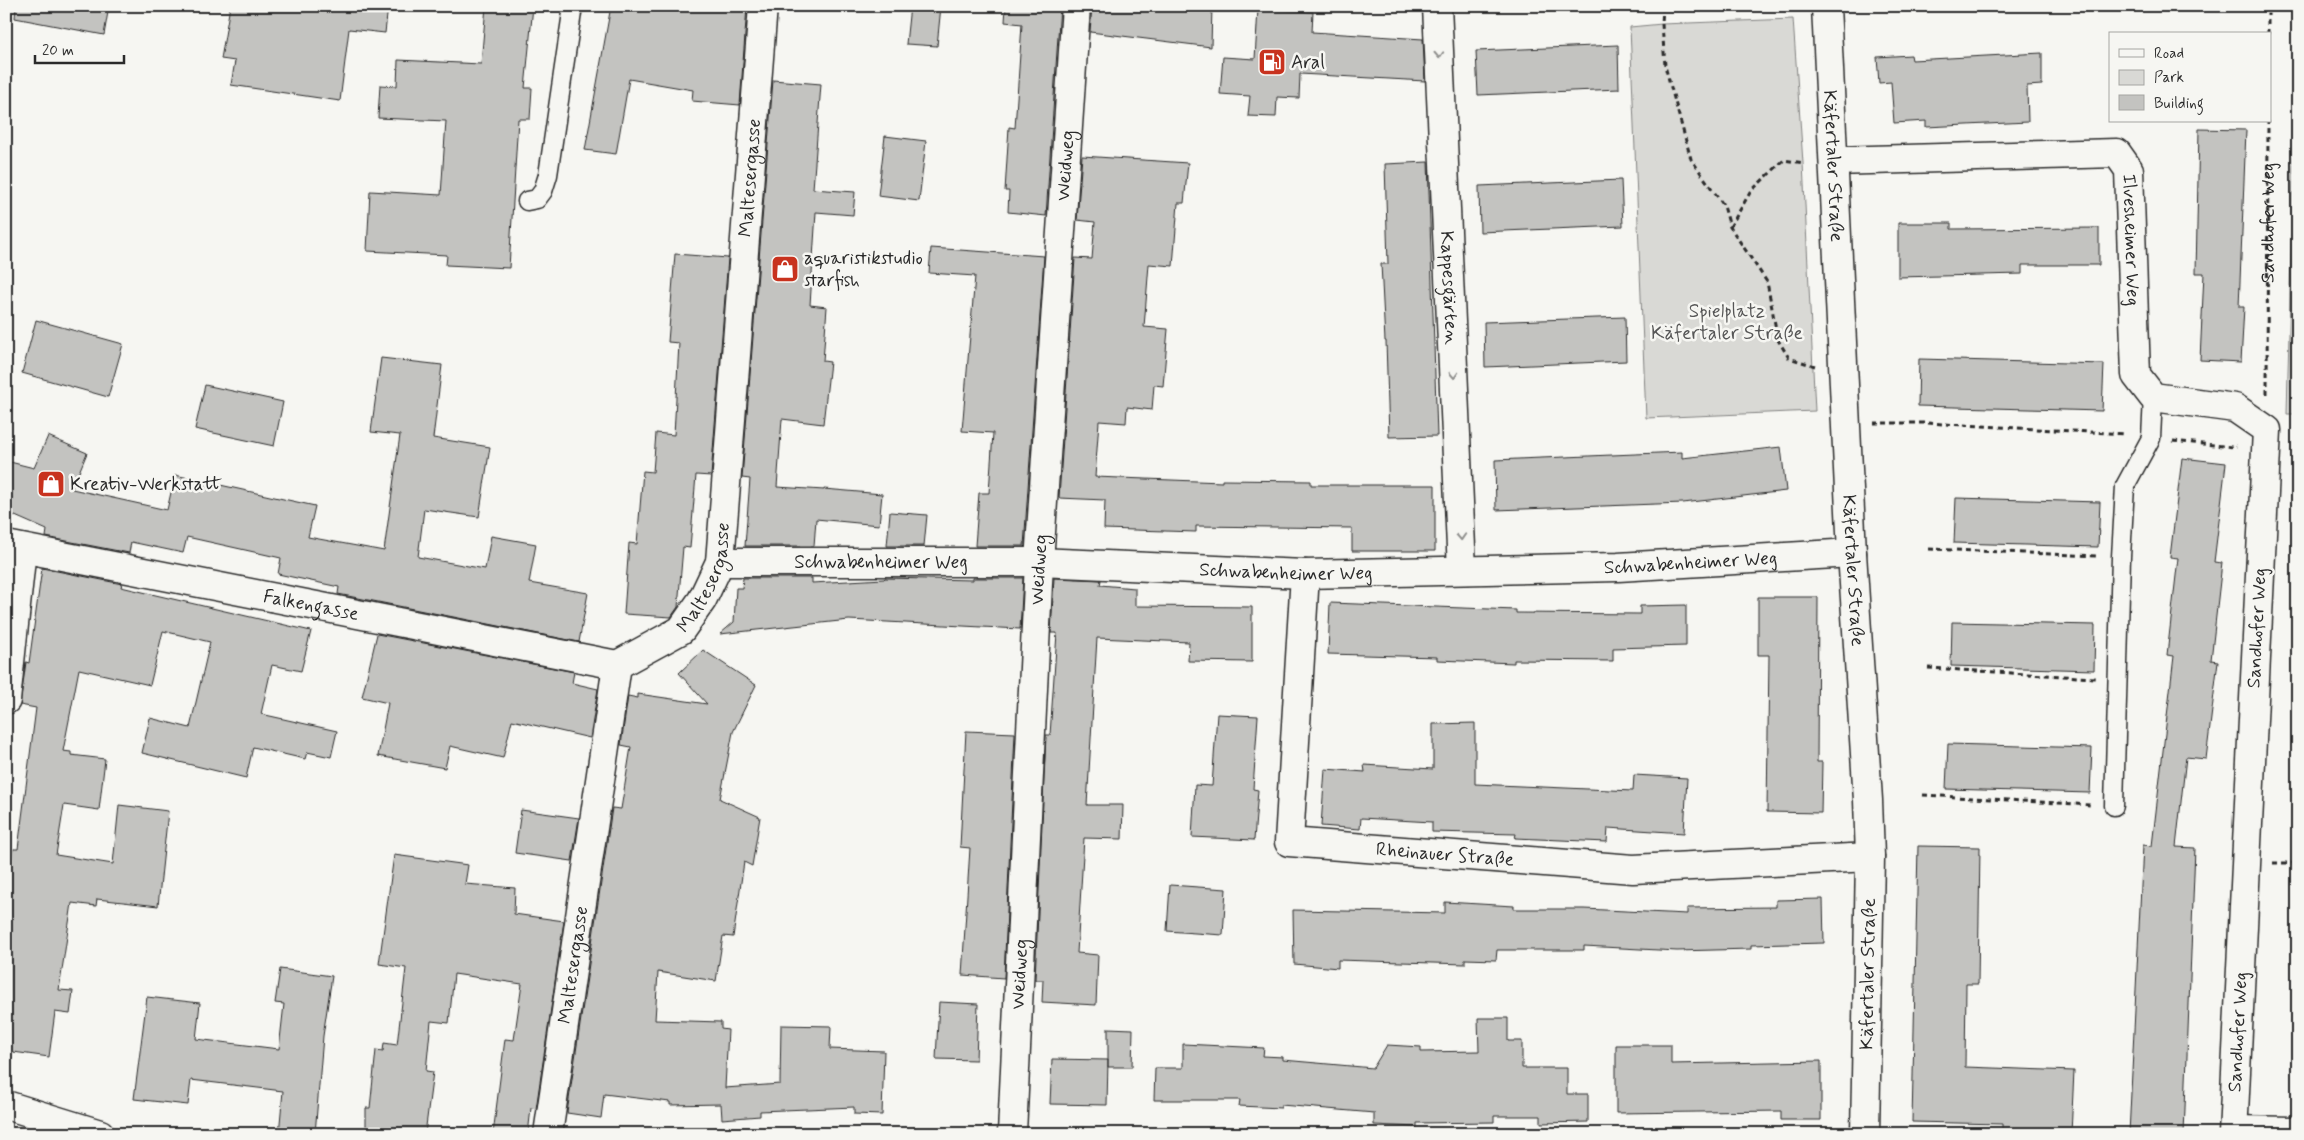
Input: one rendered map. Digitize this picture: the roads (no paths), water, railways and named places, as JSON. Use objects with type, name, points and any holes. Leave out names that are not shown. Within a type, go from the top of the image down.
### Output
[{"type":"street","name":"Maltesergasse","points":[[548,1134],[617,665],[682,630],[702,600],[720,562],[763,6]]},
{"type":"street","name":"Weidweg","points":[[1015,1133],[1039,562],[1076,6]]},
{"type":"street","name":"Kappesgärten","points":[[1437,6],[1462,570]]},
{"type":"street","name":"Käfertaler Straße","points":[[1826,6],[1852,553],[1870,857],[1866,1134]]},
{"type":"street","name":"Ilvesheimer Weg","points":[[1834,161],[2117,153],[2129,170],[2136,375],[2153,397]]},
{"type":"street","name":"Sandhofer Weg","points":[[2153,397],[2235,408],[2267,430],[2233,1130]]},
{"type":"street","name":"Falkengasse","points":[[14,547],[617,665]]},
{"type":"street","points":[[6,700],[14,547]]},
{"type":"street","name":"Schwabenheimer Weg","points":[[720,562],[1039,562],[1305,574],[1618,567],[1852,553]]},
{"type":"street","name":"Rheinauer Straße","points":[[1305,574],[1289,842],[1633,869],[1870,857]]},
{"type":"street","points":[[6,1105],[100,1134]]},
{"type":"lane","points":[[526,200],[537,199],[543,191],[548,175],[573,6]]},
{"type":"lane","points":[[2114,806],[2121,557],[2125,486],[2150,438],[2153,397]]},
{"type":"lane","points":[[2233,1130],[2298,1126]]},
{"type":"place","name":"Aral","points":[[1272,62]]},
{"type":"place","name":"aquaristikstudio starfish","points":[[785,269]]},
{"type":"place","name":"Kreativ-Werkstatt","points":[[51,484]]},
{"type":"park label","name":"Spielplatz Käfertaler Straße","points":[[1727,322]]}]
